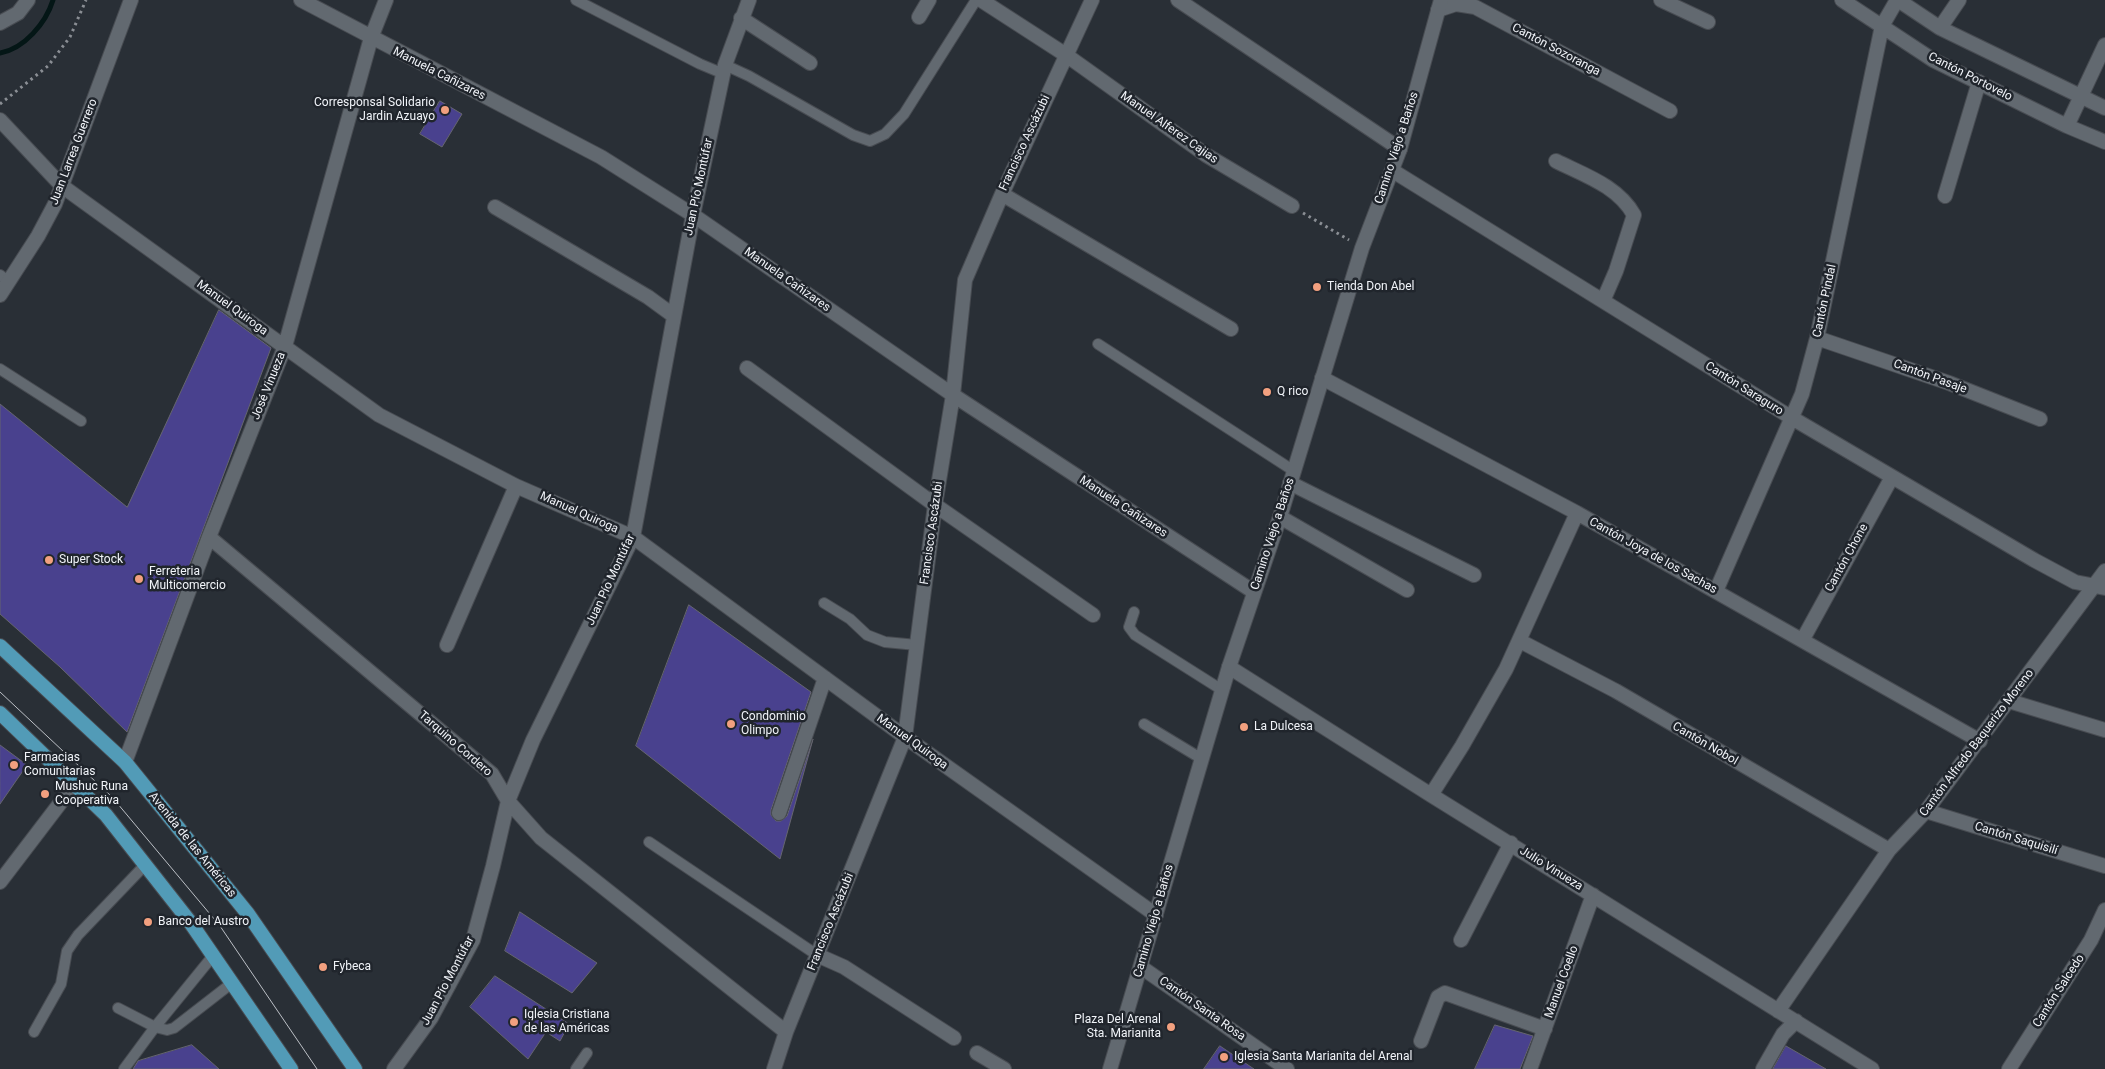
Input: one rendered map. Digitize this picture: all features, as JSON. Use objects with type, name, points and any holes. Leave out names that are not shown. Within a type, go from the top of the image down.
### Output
[{"type":"main road","name":"Avenida de las Américas","points":[[0,646],[124,762],[248,914],[355,1069]]},
{"type":"main road","points":[[0,713],[106,816],[190,922],[212,957],[291,1069]]},
{"type":"street","points":[[0,23],[18,13],[28,0]]},
{"type":"street","name":"Juan Larrea Guerrero","points":[[0,295],[4,278],[38,236],[62,186],[131,0]]},
{"type":"street","name":"Manuela Cañizares","points":[[301,0],[601,157],[693,215],[953,395],[1254,592]]},
{"type":"street","name":"José Vinueza","points":[[124,762],[209,537],[285,346],[371,38],[386,0]]},
{"type":"street","name":"Juan Pío Montúfar","points":[[394,1069],[431,1018],[472,940],[494,866],[508,801],[531,746],[633,537],[693,215],[724,69],[749,0]]},
{"type":"street","points":[[920,17],[929,0]]},
{"type":"street","name":"Manuel Alferez Cajias","points":[[981,0],[1066,55],[1206,155],[1292,206]]},
{"type":"street","name":"Francisco Ascázubi","points":[[774,1069],[786,1032],[905,737],[934,505],[953,395],[965,280],[1002,194],[1092,0]]},
{"type":"street","points":[[1178,0],[1400,149]]},
{"type":"street","points":[[1661,0],[1708,22]]},
{"type":"street","name":"Cantón Portovelo","points":[[1842,0],[1933,60],[2067,126],[2105,142]]},
{"type":"street","points":[[1897,0],[1940,28],[2105,108]]},
{"type":"street","name":"Cantón Pindal","points":[[1716,591],[1802,394],[1817,338],[1882,26],[1897,0]]},
{"type":"street","points":[[1940,28],[1959,0]]},
{"type":"street","name":"Cantón Sozoranga","points":[[1439,5],[1456,4],[1475,7],[1670,111]]},
{"type":"street","name":"Camino Viejo a Baños","points":[[1110,1069],[1229,667],[1280,517],[1362,248],[1400,149],[1439,5]]},
{"type":"street","points":[[741,18],[810,63]]},
{"type":"street","points":[[2067,126],[2105,45]]},
{"type":"street","points":[[1945,196],[1979,82]]},
{"type":"street","name":"Manuel Quiroga","points":[[0,120],[62,186],[380,415],[516,486],[633,537],[905,737],[1156,915]]},
{"type":"street","points":[[1556,161],[1614,190],[1628,203],[1634,215],[1616,271],[1603,301]]},
{"type":"street","name":"Cantón Saraguro","points":[[1393,171],[1892,478],[2067,578],[2085,585],[2101,586]]},
{"type":"street","points":[[1002,194],[1231,329]]},
{"type":"street","points":[[495,206],[648,297],[674,316]]},
{"type":"street","name":"Cantón Pasaje","points":[[1817,338],[1950,383],[2040,420]]},
{"type":"street","points":[[747,368],[934,505],[1093,615]]},
{"type":"street","name":"Cantón Joya de los Sachas","points":[[1322,378],[1577,513],[1803,639],[1980,741]]},
{"type":"street","points":[[1292,477],[1474,575]]},
{"type":"street","name":"Cantón Chone","points":[[1803,639],[1892,478]]},
{"type":"street","points":[[447,645],[516,486]]},
{"type":"street","points":[[1431,796],[1481,714],[1520,641],[1577,513]]},
{"type":"street","points":[[1280,517],[1407,590]]},
{"type":"street","name":"Tarquino Cordero","points":[[209,537],[492,774],[508,801],[541,838],[786,1032]]},
{"type":"street","name":"Cantón Alfredo Baquerizo Moreno","points":[[1778,1011],[1889,850],[1926,811],[2101,586],[2105,571]]},
{"type":"street","name":"Cantón Nobol","points":[[1520,641],[1616,691],[1889,850]]},
{"type":"street","name":"Julio Vinueza","points":[[1229,667],[1431,796],[1511,843],[1872,1069]]},
{"type":"street","points":[[779,812],[825,678]]},
{"type":"street","points":[[2009,702],[2105,730]]},
{"type":"street","points":[[0,882],[74,785]]},
{"type":"street","name":"Cantón Saquisilí","points":[[1926,811],[2105,866]]},
{"type":"street","points":[[1461,940],[1511,843]]},
{"type":"street","name":"Manuel Coello","points":[[1534,1067],[1545,1029],[1593,896]]},
{"type":"street","name":"Cantón Salcedo","points":[[2009,1069],[2091,940],[2105,910]]},
{"type":"street","points":[[817,956],[844,967],[954,1038]]},
{"type":"street","name":"Cantón Santa Rosa","points":[[1141,967],[1287,1069]]},
{"type":"street","points":[[1421,1041],[1438,997],[1445,993],[1545,1029]]},
{"type":"street","points":[[1763,1069],[1784,1034],[1796,1021]]},
{"type":"street","points":[[977,1053],[1004,1069]]},
{"type":"lane","points":[[576,0],[700,64],[749,76],[853,135],[870,141],[885,134],[904,114],[976,0]]},
{"type":"lane","points":[[1098,344],[1292,477]]},
{"type":"lane","points":[[0,369],[81,421]]},
{"type":"lane","points":[[824,603],[850,619],[867,635],[885,642],[917,645]]},
{"type":"lane","points":[[1134,612],[1129,626],[1136,635],[1222,690]]},
{"type":"lane","points":[[1144,724],[1202,759]]},
{"type":"lane","points":[[649,842],[817,956]]},
{"type":"lane","points":[[34,1032],[61,984],[68,951],[78,935],[145,865]]},
{"type":"lane","points":[[124,1069],[155,1027],[212,957]]},
{"type":"lane","points":[[118,1008],[155,1027],[167,1030],[174,1028],[232,983]]},
{"type":"lane","points":[[576,1069],[587,1053]]},
{"type":"path","points":[[0,104],[48,66],[70,37],[86,0]]},
{"type":"path","points":[[1292,206],[1362,248]]},
{"type":"building","points":[[440,101],[462,114],[442,147],[420,134]]},
{"type":"building","name":"Ferreteria Multicomercio","points":[[219,310],[271,348],[127,732],[60,667],[0,614],[0,404],[127,507]]},
{"type":"building","name":"Condominio Olimpo","points":[[689,605],[811,692],[771,810],[771,815],[776,821],[781,821],[787,816],[813,739],[780,859],[636,746]]},
{"type":"building","points":[[0,745],[27,765],[0,804]]},
{"type":"building","points":[[520,912],[597,963],[572,993],[505,951]]},
{"type":"building","name":"Iglesia Cristiana de las Américas","points":[[495,976],[569,1024],[560,1041],[546,1032],[528,1059],[470,1007]]},
{"type":"building","points":[[1495,1025],[1533,1036],[1520,1069],[1475,1069]]},
{"type":"building","points":[[192,1045],[219,1069],[133,1069],[138,1061]]},
{"type":"building","name":"Iglesia Santa Marianita del Arenal","points":[[1220,1046],[1254,1069],[1204,1069]]},
{"type":"building","points":[[1786,1046],[1826,1069],[1773,1069]]},
{"type":"waterway","points":[[0,53],[9,51],[33,34],[50,9],[53,0]]},
{"type":"tram line","points":[[0,692],[112,797],[220,926],[317,1069]]},
{"type":"place","name":"Corresponsal Solidario Jardin Azuayo","points":[[445,110]]},
{"type":"place","name":"Tienda Don Abel","points":[[1317,287]]},
{"type":"place","name":"Q rico","points":[[1267,392]]},
{"type":"place","name":"Super Stock","points":[[49,560]]},
{"type":"place","name":"Ferreteria Multicomercio","points":[[139,579]]},
{"type":"place","name":"Condominio Olimpo","points":[[731,724]]},
{"type":"place","name":"La Dulcesa","points":[[1244,727]]},
{"type":"place","name":"Farmacias Comunitarias","points":[[14,765]]},
{"type":"place","name":"Mushuc Runa Cooperativa","points":[[45,794]]},
{"type":"place","name":"Banco del Austro","points":[[148,922]]},
{"type":"place","name":"Fybeca","points":[[323,967]]},
{"type":"place","name":"Iglesia Cristiana de las Américas","points":[[514,1022]]},
{"type":"place","name":"Plaza Del Arenal Sta. Marianita","points":[[1171,1027]]},
{"type":"place","name":"Iglesia Santa Marianita del Arenal","points":[[1224,1057]]}]
